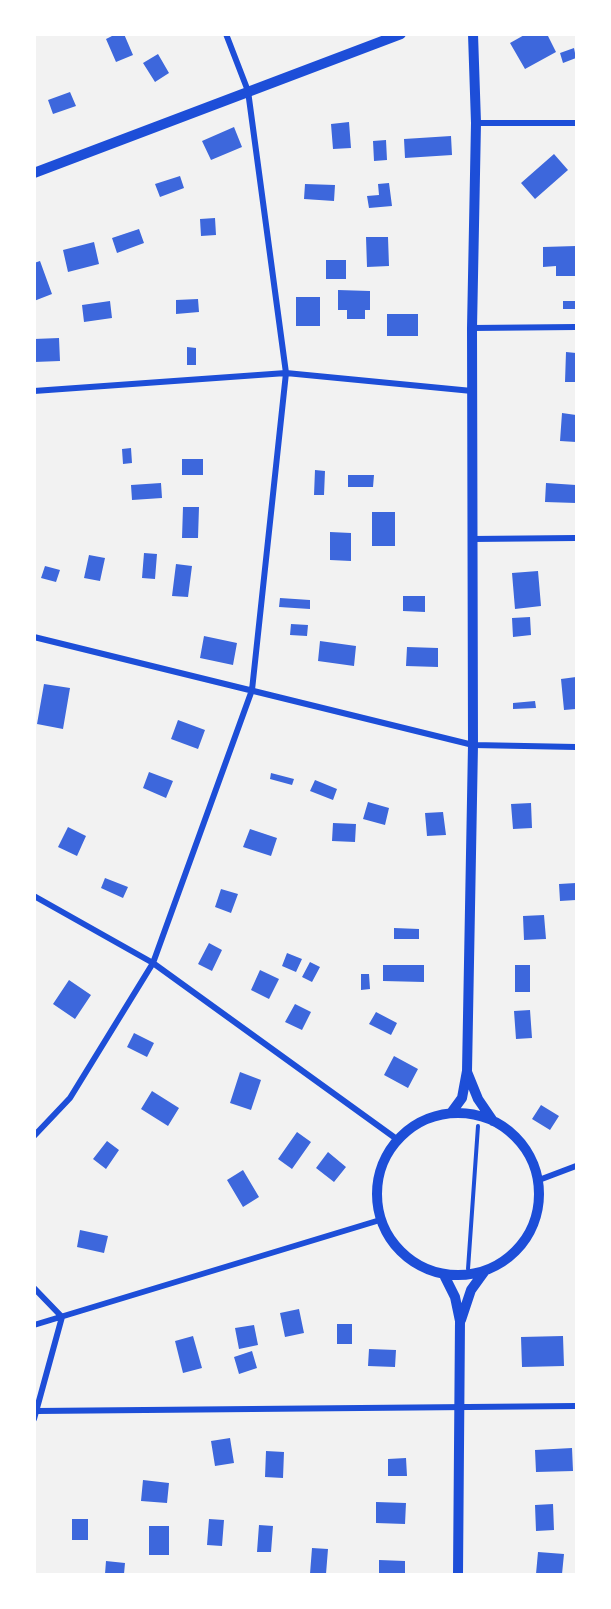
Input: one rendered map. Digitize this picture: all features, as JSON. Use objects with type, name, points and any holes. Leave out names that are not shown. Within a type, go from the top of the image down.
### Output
[{"type":"street","points":[[34,1136],[70,1098],[153,963],[252,690],[286,373],[249,91],[226,34]]},
{"type":"street","points":[[34,173],[401,34]]},
{"type":"street","points":[[451,1113],[462,1098],[467,1071],[473,745],[472,328],[476,123],[473,34]]},
{"type":"street","points":[[476,123],[576,123]]},
{"type":"street","points":[[472,328],[576,327]]},
{"type":"street","points":[[34,391],[286,373],[472,391]]},
{"type":"street","points":[[471,539],[576,538]]},
{"type":"street","points":[[34,637],[473,745],[576,747]]},
{"type":"street","points":[[34,896],[153,963],[398,1140]]},
{"type":"street","points":[[467,1071],[478,1099],[493,1121]]},
{"type":"street","points":[[451,1113],[478,1115],[493,1121],[517,1138],[530,1155],[539,1180],[539,1203],[530,1234],[512,1256],[499,1266],[466,1276],[444,1275],[415,1265],[394,1245],[380,1220],[376,1196],[381,1169],[388,1153],[398,1140],[409,1129],[423,1121],[451,1113]]},
{"type":"street","points":[[539,1180],[576,1166]]},
{"type":"street","points":[[34,1325],[380,1220]]},
{"type":"street","points":[[460,1321],[471,1290],[484,1272]]},
{"type":"street","points":[[444,1275],[454,1297],[460,1321],[458,1575]]},
{"type":"street","points":[[34,1288],[62,1317]]},
{"type":"street","points":[[34,1419],[62,1317]]},
{"type":"street","points":[[37,1411],[576,1406]]},
{"type":"path","points":[[466,1276],[478,1115]]},
{"type":"building","points":[[116,34],[124,34],[133,55],[116,62],[106,39]]},
{"type":"building","points":[[526,34],[547,34],[556,52],[525,69],[510,43]]},
{"type":"building","points":[[574,48],[576,58],[563,63],[560,53]]},
{"type":"building","points":[[158,54],[169,73],[155,82],[143,63]]},
{"type":"building","points":[[70,92],[76,106],[53,114],[48,100]]},
{"type":"building","points":[[349,122],[351,148],[333,149],[331,124]]},
{"type":"building","points":[[234,127],[242,147],[211,160],[202,141]]},
{"type":"building","points":[[451,136],[452,155],[405,158],[404,139]]},
{"type":"building","points":[[386,140],[387,160],[374,161],[373,141]]},
{"type":"building","points":[[554,154],[568,170],[535,199],[521,183]]},
{"type":"building","points":[[180,176],[184,188],[160,197],[155,184]]},
{"type":"building","points":[[389,183],[392,206],[369,208],[367,196],[379,195],[378,184]]},
{"type":"building","points":[[305,184],[335,185],[334,201],[304,199]]},
{"type":"building","points":[[215,218],[216,235],[201,236],[200,219]]},
{"type":"building","points":[[139,229],[144,243],[117,253],[112,238]]},
{"type":"building","points":[[366,237],[388,237],[389,266],[367,267]]},
{"type":"building","points":[[94,242],[99,264],[68,272],[63,250]]},
{"type":"building","points":[[576,246],[576,276],[556,276],[556,266],[543,267],[543,247]]},
{"type":"building","points":[[326,260],[346,260],[346,279],[326,279]]},
{"type":"building","points":[[40,261],[52,294],[34,301],[34,263]]},
{"type":"building","points":[[338,290],[370,291],[370,310],[365,310],[365,319],[347,319],[347,310],[338,310]]},
{"type":"building","points":[[296,297],[320,297],[320,326],[296,326]]},
{"type":"building","points":[[198,299],[199,312],[176,314],[176,300]]},
{"type":"building","points":[[110,301],[112,318],[84,322],[82,305]]},
{"type":"building","points":[[563,301],[576,301],[576,309],[563,309]]},
{"type":"building","points":[[387,314],[418,314],[418,336],[387,336]]},
{"type":"building","points":[[59,338],[60,361],[34,362],[34,339]]},
{"type":"building","points":[[187,347],[196,348],[196,365],[187,365]]},
{"type":"building","points":[[566,352],[576,353],[576,382],[565,382]]},
{"type":"building","points":[[562,413],[576,415],[576,442],[560,441]]},
{"type":"building","points":[[131,448],[132,463],[123,464],[122,449]]},
{"type":"building","points":[[182,459],[203,459],[203,475],[182,475]]},
{"type":"building","points":[[315,470],[325,471],[324,495],[314,495]]},
{"type":"building","points":[[348,475],[374,475],[373,487],[348,487]]},
{"type":"building","points":[[161,483],[162,498],[132,500],[131,485]]},
{"type":"building","points":[[546,483],[576,485],[576,503],[545,502]]},
{"type":"building","points":[[183,507],[199,507],[198,538],[182,538]]},
{"type":"building","points":[[372,512],[395,512],[395,546],[372,546]]},
{"type":"building","points":[[330,532],[351,533],[351,561],[330,560]]},
{"type":"building","points":[[144,553],[157,554],[155,579],[142,578]]},
{"type":"building","points":[[89,555],[105,558],[100,581],[84,578]]},
{"type":"building","points":[[176,564],[192,566],[188,597],[172,596]]},
{"type":"building","points":[[45,566],[60,570],[56,582],[41,578]]},
{"type":"building","points":[[538,571],[541,606],[515,609],[512,573]]},
{"type":"building","points":[[403,596],[425,596],[425,612],[403,611]]},
{"type":"building","points":[[280,598],[310,600],[310,609],[279,607]]},
{"type":"building","points":[[530,617],[531,635],[513,637],[512,618]]},
{"type":"building","points":[[291,624],[308,625],[307,636],[290,635]]},
{"type":"building","points":[[204,636],[237,643],[233,665],[200,658]]},
{"type":"building","points":[[320,641],[356,646],[354,666],[318,661]]},
{"type":"building","points":[[407,647],[438,648],[438,667],[406,666]]},
{"type":"building","points":[[576,677],[576,709],[564,710],[561,679]]},
{"type":"building","points":[[44,684],[70,688],[63,729],[37,724]]},
{"type":"building","points":[[535,701],[536,708],[513,709],[513,703]]},
{"type":"building","points":[[178,720],[205,730],[198,749],[171,739]]},
{"type":"building","points":[[149,772],[173,781],[166,798],[143,788]]},
{"type":"building","points":[[271,773],[294,779],[292,785],[270,779]]},
{"type":"building","points":[[315,780],[337,789],[333,800],[310,791]]},
{"type":"building","points":[[368,802],[389,808],[385,825],[363,819]]},
{"type":"building","points":[[531,803],[532,828],[513,829],[511,804]]},
{"type":"building","points":[[443,812],[446,835],[427,836],[425,813]]},
{"type":"building","points":[[333,823],[356,824],[355,842],[332,841]]},
{"type":"building","points":[[68,827],[86,836],[77,856],[58,847]]},
{"type":"building","points":[[250,829],[277,838],[271,856],[243,847]]},
{"type":"building","points":[[105,878],[128,887],[123,898],[101,888]]},
{"type":"building","points":[[576,883],[576,900],[560,901],[559,884]]},
{"type":"building","points":[[221,889],[238,894],[231,913],[215,907]]},
{"type":"building","points":[[544,915],[546,939],[524,940],[523,916]]},
{"type":"building","points":[[394,928],[419,929],[419,939],[394,939]]},
{"type":"building","points":[[209,943],[222,950],[212,971],[198,964]]},
{"type":"building","points":[[287,953],[302,959],[296,972],[282,966]]},
{"type":"building","points":[[310,962],[320,967],[312,982],[302,977]]},
{"type":"building","points":[[383,965],[424,965],[424,982],[383,981]]},
{"type":"building","points":[[515,965],[530,965],[530,992],[515,992]]},
{"type":"building","points":[[260,970],[279,979],[269,999],[251,990]]},
{"type":"building","points":[[361,974],[369,974],[370,989],[361,990]]},
{"type":"building","points":[[69,980],[91,995],[75,1019],[53,1004]]},
{"type":"building","points":[[295,1004],[311,1012],[302,1030],[285,1022]]},
{"type":"building","points":[[530,1010],[532,1038],[516,1039],[514,1011]]},
{"type":"building","points":[[376,1012],[397,1023],[391,1035],[369,1024]]},
{"type":"building","points":[[134,1033],[154,1043],[147,1057],[127,1047]]},
{"type":"building","points":[[394,1056],[418,1069],[408,1088],[384,1075]]},
{"type":"building","points":[[240,1072],[261,1080],[251,1110],[230,1103]]},
{"type":"building","points":[[152,1091],[179,1108],[168,1126],[141,1109]]},
{"type":"building","points":[[541,1105],[559,1116],[550,1130],[532,1119]]},
{"type":"building","points":[[297,1132],[311,1142],[292,1169],[278,1159]]},
{"type":"building","points":[[107,1141],[119,1150],[106,1169],[93,1159]]},
{"type":"building","points":[[328,1152],[346,1167],[334,1182],[316,1168]]},
{"type":"building","points":[[243,1170],[259,1197],[243,1207],[227,1180]]},
{"type":"building","points":[[80,1230],[108,1236],[104,1253],[77,1247]]},
{"type":"building","points":[[299,1309],[304,1333],[285,1337],[280,1313]]},
{"type":"building","points":[[337,1324],[352,1324],[352,1344],[337,1344]]},
{"type":"building","points":[[254,1325],[258,1345],[239,1349],[235,1328]]},
{"type":"building","points":[[193,1336],[202,1368],[183,1373],[175,1341]]},
{"type":"building","points":[[563,1336],[564,1366],[522,1367],[521,1337]]},
{"type":"building","points":[[369,1349],[396,1350],[395,1367],[368,1366]]},
{"type":"building","points":[[252,1351],[257,1368],[239,1374],[234,1357]]},
{"type":"building","points":[[230,1438],[234,1463],[215,1466],[211,1441]]},
{"type":"building","points":[[572,1448],[573,1471],[536,1472],[535,1450]]},
{"type":"building","points":[[266,1451],[284,1452],[283,1478],[265,1477]]},
{"type":"building","points":[[406,1458],[407,1476],[388,1476],[388,1459]]},
{"type":"building","points":[[143,1480],[169,1483],[167,1503],[141,1501]]},
{"type":"building","points":[[376,1502],[406,1503],[405,1524],[376,1523]]},
{"type":"building","points":[[553,1504],[554,1530],[536,1531],[535,1505]]},
{"type":"building","points":[[72,1519],[88,1519],[88,1540],[72,1540]]},
{"type":"building","points":[[209,1519],[224,1520],[222,1546],[207,1545]]},
{"type":"building","points":[[259,1525],[273,1526],[271,1552],[257,1552]]},
{"type":"building","points":[[149,1526],[169,1526],[169,1555],[149,1555]]},
{"type":"building","points":[[312,1548],[328,1549],[326,1574],[310,1574]]},
{"type":"building","points":[[538,1552],[564,1554],[562,1574],[536,1574]]},
{"type":"building","points":[[379,1560],[405,1561],[405,1574],[379,1574]]},
{"type":"building","points":[[106,1561],[125,1563],[124,1574],[105,1574]]}]
